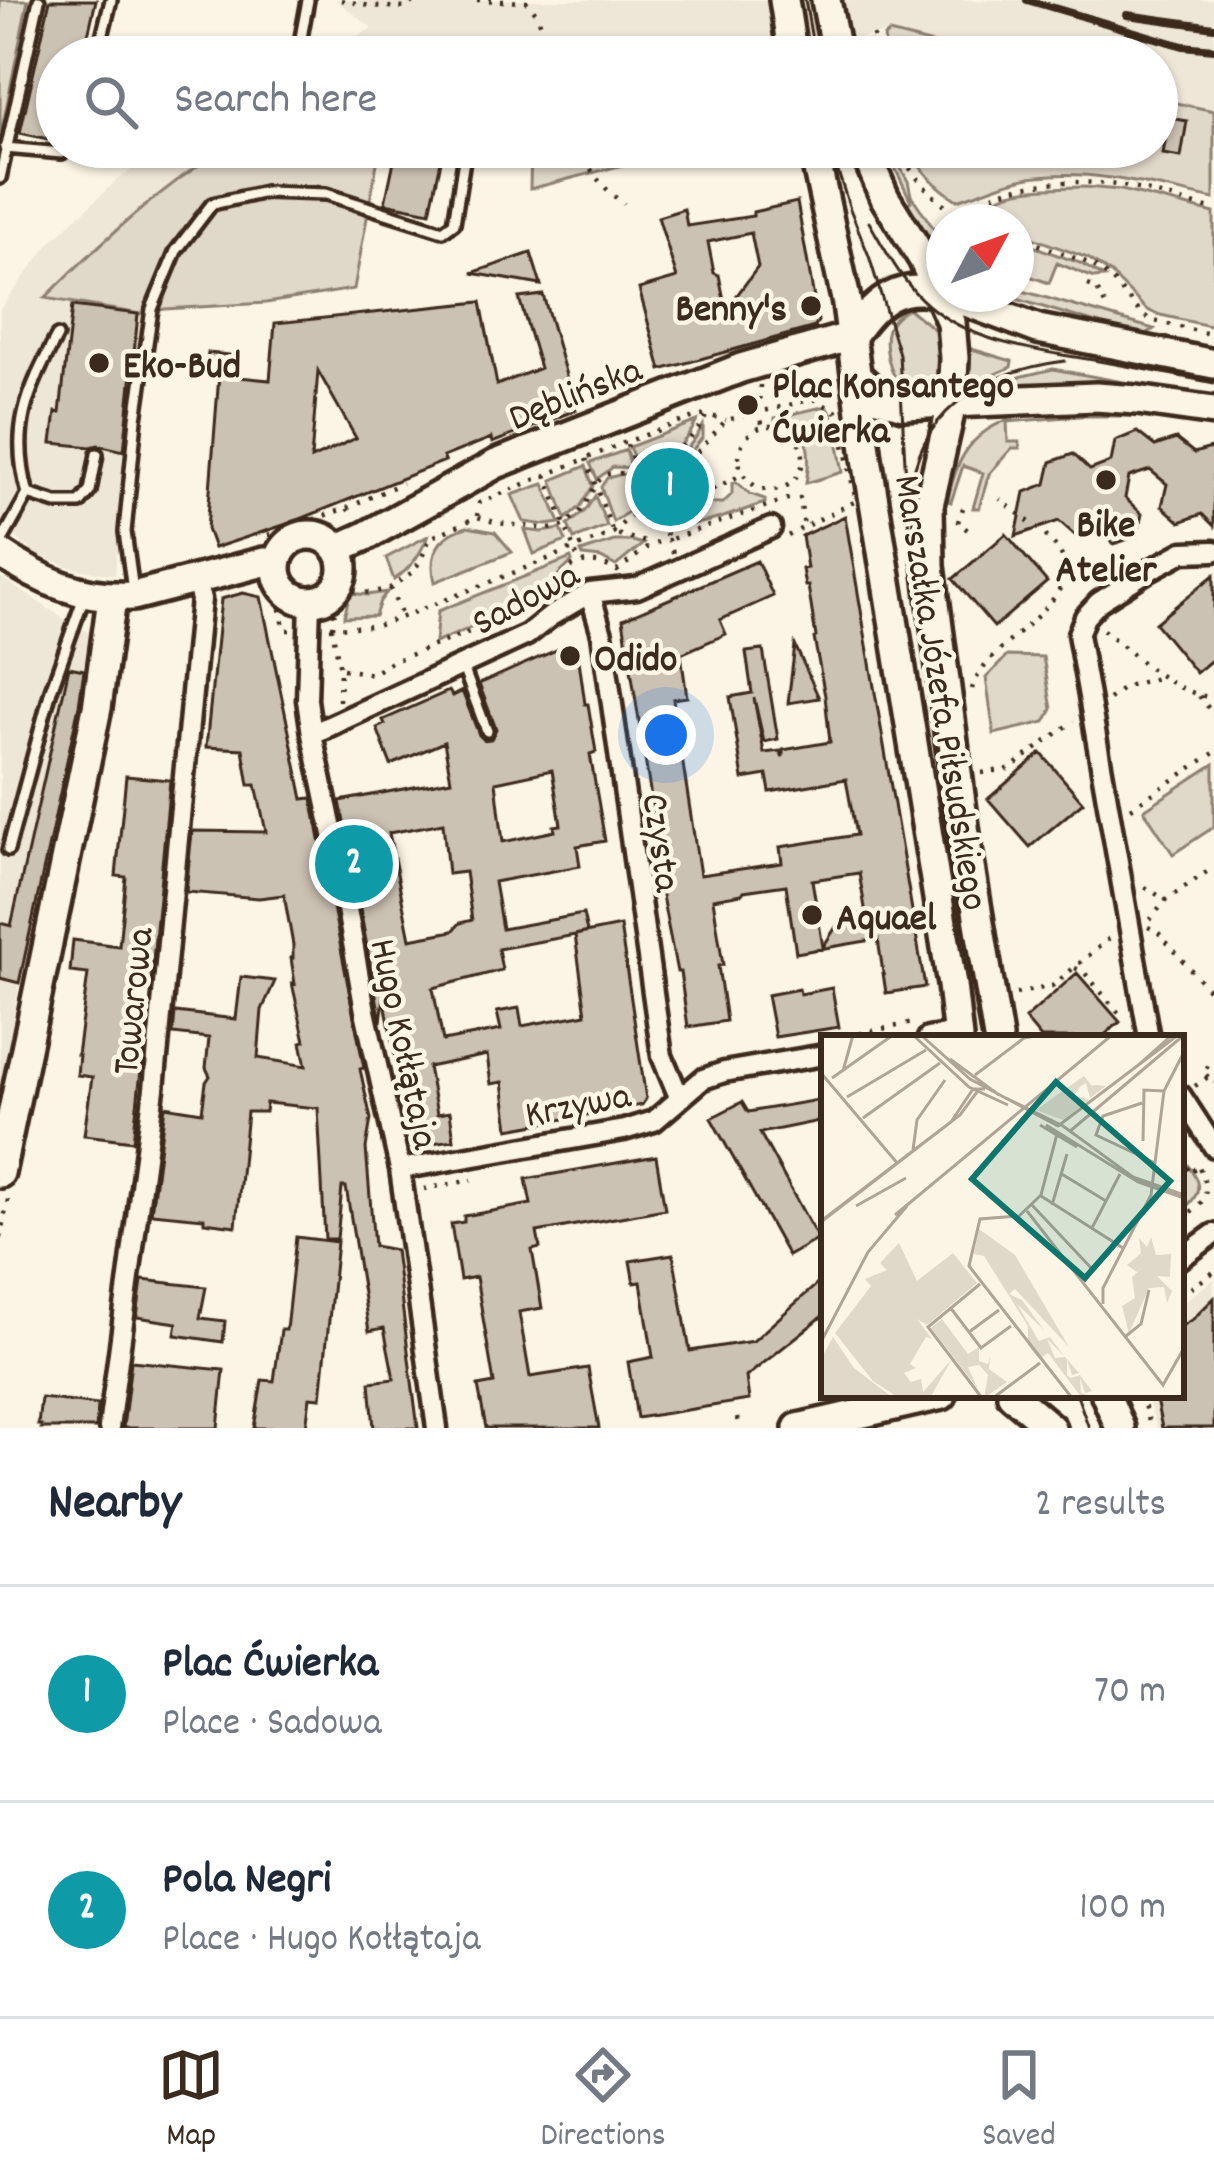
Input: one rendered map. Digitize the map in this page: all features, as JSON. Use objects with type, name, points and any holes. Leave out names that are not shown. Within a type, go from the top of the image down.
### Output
[{"type":"main road","points":[[787,0],[793,36]]},
{"type":"main road","points":[[826,0],[835,36]]},
{"type":"main road","points":[[835,0],[839,36]]},
{"type":"main road","name":"Marszałka Józefa Piłsudskiego","points":[[817,168],[852,336],[958,1035]]},
{"type":"main road","points":[[871,168],[926,264]]},
{"type":"main road","points":[[852,336],[874,307],[898,292],[926,291]]},
{"type":"main road","points":[[948,312],[953,337],[952,404]]},
{"type":"main road","points":[[993,312],[1038,329],[1214,364]]},
{"type":"main road","name":"Dęblińska","points":[[337,549],[496,464],[742,368],[852,336]]},
{"type":"main road","points":[[857,376],[871,392],[903,405],[1096,397],[1214,412]]},
{"type":"main road","points":[[936,471],[970,425],[1008,400]]},
{"type":"main road","name":"Marszałka Józefa Piłsudskiego","points":[[952,404],[929,506],[930,566],[998,1035]]},
{"type":"main road","points":[[302,536],[318,536],[337,549],[343,567],[329,595],[310,601],[285,589],[278,573],[283,549],[302,536]]},
{"type":"main road","points":[[0,553],[28,572],[110,596],[264,562],[278,563]]},
{"type":"main road","points":[[0,1173],[10,1080],[97,708],[110,596]]},
{"type":"main road","points":[[798,1428],[843,1423],[934,1398]]},
{"type":"main road","points":[[1016,1398],[1054,1428]]},
{"type":"main road","points":[[1046,1398],[1054,1428]]},
{"type":"main road","points":[[1107,1398],[1120,1428]]},
{"type":"street","name":"Sadowa","points":[[311,734],[527,635],[590,593],[637,588],[770,528]]},
{"type":"street","points":[[1147,1034],[1078,641],[1080,625],[1099,602],[1183,552],[1214,551]]},
{"type":"street","name":"Towarowa","points":[[109,1428],[154,1089],[201,599],[195,580]]},
{"type":"street","name":"Czysta","points":[[590,593],[602,634],[662,1056],[680,1099]]},
{"type":"street","name":"Hugo Kołłątaja","points":[[310,601],[307,700],[311,734],[400,1169],[436,1428]]},
{"type":"street","points":[[921,1031],[958,1035]]},
{"type":"street","name":"Krzywa","points":[[400,1169],[624,1130],[655,1120],[703,1079],[821,1056]]},
{"type":"street","points":[[1184,1101],[1214,1147]]},
{"type":"street","points":[[1184,1256],[1214,1234]]},
{"type":"lane","points":[[0,178],[39,0]]},
{"type":"lane","points":[[102,36],[111,0]]},
{"type":"lane","points":[[301,36],[308,0]]},
{"type":"lane","points":[[5,148],[36,151]]},
{"type":"lane","points":[[8,850],[51,690],[110,596],[125,532],[152,309],[184,239],[212,204],[266,192],[326,194],[443,231],[454,224],[463,168]]},
{"type":"lane","points":[[0,544],[28,494],[19,437],[29,392],[57,336]]},
{"type":"lane","points":[[28,494],[56,503],[80,503],[90,491],[97,454]]},
{"type":"lane","points":[[462,665],[487,731]]},
{"type":"path","points":[[341,0],[407,8],[414,0]]},
{"type":"path","points":[[477,0],[527,2],[545,36]]},
{"type":"path","points":[[589,168],[624,204]]},
{"type":"path","points":[[910,168],[944,204]]},
{"type":"path","points":[[976,204],[992,194],[1050,184],[1119,186],[1214,210]]},
{"type":"path","points":[[1034,243],[1090,264],[1150,320],[1214,335]]},
{"type":"path","points":[[1088,285],[1096,288],[1109,312]]},
{"type":"path","points":[[477,517],[479,503],[626,442],[694,418],[726,420],[814,399],[837,412],[856,501],[804,527],[800,498],[788,499],[668,540],[626,442]]},
{"type":"path","points":[[344,718],[332,628],[335,607],[346,590],[370,593],[390,588],[421,562],[430,538],[477,517],[549,529],[564,526],[582,510],[605,474],[653,471],[676,456],[707,416]]},
{"type":"path","points":[[332,628],[376,626],[613,533],[650,506],[726,420]]},
{"type":"path","points":[[777,427],[795,438],[802,457],[797,476],[783,488],[761,489],[743,474],[739,458],[745,439],[758,429],[777,427]]},
{"type":"path","points":[[586,459],[613,533]]},
{"type":"path","points":[[659,516],[743,474]]},
{"type":"path","points":[[546,475],[579,562]]},
{"type":"path","points":[[255,541],[402,483]]},
{"type":"path","points":[[783,488],[788,499]]},
{"type":"path","points":[[972,695],[981,670],[1052,603],[1064,577],[1057,548],[1000,499]]},
{"type":"path","points":[[347,508],[356,517]]},
{"type":"path","points":[[963,508],[958,522],[970,532]]},
{"type":"path","points":[[613,533],[652,544]]},
{"type":"path","points":[[390,588],[402,616]]},
{"type":"path","points":[[1100,628],[1161,677],[1199,696],[1214,698]]},
{"type":"path","points":[[982,783],[982,773],[1009,770],[1126,686],[1161,677]]},
{"type":"path","points":[[1199,696],[1214,715]]},
{"type":"path","points":[[1108,811],[1135,807],[1214,753]]},
{"type":"path","points":[[1214,867],[1166,900],[1145,926],[1157,931],[1214,996]]},
{"type":"path","points":[[1016,1000],[1016,994],[1052,986],[1127,922]]},
{"type":"path","points":[[1075,968],[1084,972],[1126,1022],[1147,1034]]},
{"type":"path","points":[[872,1035],[921,1031]]},
{"type":"path","points":[[1208,1077],[1203,1071],[1214,1061]]},
{"type":"path","points":[[1184,1173],[1214,1160]]},
{"type":"path","points":[[1184,1162],[1189,1171]]},
{"type":"path","points":[[1184,1217],[1199,1206],[1208,1186],[1198,1167]]},
{"type":"path","points":[[1184,1293],[1214,1272]]},
{"type":"path","points":[[1141,1398],[1151,1428]]},
{"type":"path","points":[[736,1418],[739,1428]]},
{"type":"shaded area","points":[[0,0],[28,0],[0,139]]},
{"type":"shaded area","points":[[336,0],[1214,0],[1214,111],[1178,103],[1178,36],[357,36],[372,28]]},
{"type":"shaded area","points":[[1178,103],[1214,111],[1214,199],[1126,180],[1060,174],[1017,180],[957,200],[921,168],[1178,168]]},
{"type":"shaded area","points":[[134,168],[193,168],[89,253],[46,297],[143,316],[115,575],[39,556],[0,525],[0,309],[50,243]]},
{"type":"shaded area","points":[[195,168],[376,168],[354,289],[266,303],[140,314],[45,298]]},
{"type":"shaded area","points":[[530,168],[611,168],[530,189]]},
{"type":"shaded area","points":[[895,168],[901,168],[926,217],[926,232],[907,204],[911,201]]},
{"type":"shaded area","points":[[1040,188],[1121,190],[1214,213],[1214,327],[1156,314],[1088,258],[1034,238],[1034,204],[987,204],[1009,193]]},
{"type":"shaded area","points":[[1034,246],[1104,277],[1094,278],[1057,263],[1049,283],[1034,278]]},
{"type":"shaded area","points":[[1034,294],[1154,329],[1142,337],[1034,304]]},
{"type":"shaded area","points":[[908,308],[939,333],[938,377],[919,390],[897,380],[887,350],[889,325]]},
{"type":"shaded area","points":[[965,347],[1012,361],[1011,367],[966,390]]},
{"type":"shaded area","points":[[1053,369],[1166,390],[1118,385],[986,390]]},
{"type":"shaded area","points":[[822,407],[832,414],[843,472],[806,483],[807,444],[797,430],[775,418]]},
{"type":"shaded area","points":[[1136,412],[1136,416],[1007,422],[1008,442],[1019,442],[1020,448],[1012,448],[989,474],[979,508],[973,508],[983,473],[963,466],[948,501],[967,450],[1000,423],[1021,416]]},
{"type":"shaded area","points":[[697,421],[674,452],[639,469],[629,447]]},
{"type":"shaded area","points":[[703,426],[703,437],[649,497],[642,476],[678,458]]},
{"type":"shaded area","points":[[626,450],[631,468],[613,467],[597,479],[590,463]]},
{"type":"shaded area","points":[[586,466],[593,486],[566,519],[552,480]]},
{"type":"shaded area","points":[[634,476],[643,502],[613,522],[601,487],[607,478]]},
{"type":"shaded area","points":[[736,482],[765,503],[696,524],[679,523],[671,514],[682,520],[699,515],[705,499],[723,503]]},
{"type":"shaded area","points":[[544,484],[560,523],[524,522],[512,495]]},
{"type":"shaded area","points":[[595,496],[607,526],[574,539],[568,525]]},
{"type":"shaded area","points":[[467,527],[495,532],[512,552],[435,582],[433,562],[438,547],[449,535]]},
{"type":"shaded area","points":[[561,529],[566,541],[534,554],[525,530]]},
{"type":"shaded area","points":[[428,536],[414,561],[394,580],[386,558]]},
{"type":"shaded area","points":[[614,541],[643,544],[616,566],[581,552]]},
{"type":"shaded area","points":[[571,558],[551,594],[435,643],[438,611]]},
{"type":"shaded area","points":[[0,577],[93,634],[19,983],[0,1099]]},
{"type":"shaded area","points":[[387,592],[375,616],[344,617],[350,593]]},
{"type":"shaded area","points":[[1007,656],[1043,657],[1052,709],[1045,722],[994,734],[986,678]]},
{"type":"shaded area","points":[[1214,764],[1214,827],[1173,854],[1144,810]]},
{"type":"shaded area","points":[[1184,1160],[1198,1185],[1184,1208]]},
{"type":"shaded area","points":[[1214,1279],[1214,1428],[1157,1428],[1147,1398],[1184,1398],[1184,1302]]},
{"type":"building","points":[[50,0],[96,0],[88,36],[42,36]]},
{"type":"building","points":[[36,62],[36,136],[20,133]]},
{"type":"building","points":[[1178,120],[1187,121],[1178,156]]},
{"type":"building","points":[[392,168],[439,168],[430,212],[385,203]]},
{"type":"building","points":[[797,202],[818,321],[815,327],[661,370],[639,289],[677,278],[658,217],[684,209],[687,226],[753,216],[753,212]],"holes":[[[751,233],[758,267],[726,310],[708,242]]]},
{"type":"building","points":[[531,253],[541,285],[472,273]]},
{"type":"building","points":[[543,295],[576,410],[492,443],[491,438],[293,522],[214,548],[207,529],[219,375],[270,380],[275,323],[481,302],[497,385],[540,368],[519,298]],"holes":[[[318,371],[356,438],[311,459]]]},
{"type":"building","name":"Eko-Bud","points":[[72,306],[138,314],[124,451],[52,443]]},
{"type":"building","points":[[208,353],[230,355],[229,374],[206,373]]},
{"type":"building","points":[[1137,432],[1155,446],[1176,439],[1194,453],[1214,447],[1214,526],[1202,514],[1180,522],[1162,506],[1167,484],[1150,470],[1129,477],[1125,498],[1142,514],[1137,536],[1114,544],[1098,528],[1076,536],[1059,521],[1016,536],[1025,492],[1046,484],[1051,462],[1073,454],[1090,470],[1111,462],[1115,441]]},
{"type":"building","points":[[845,516],[925,987],[886,993],[878,939],[796,953],[786,885],[744,891],[713,899],[726,1021],[688,1027],[659,881],[664,880],[623,619],[757,561],[773,596],[720,620],[726,634],[681,654],[687,697],[673,699],[700,875],[782,863],[780,847],[856,835],[846,779],[770,792],[767,775],[743,779],[730,697],[752,693],[746,652],[763,650],[778,739],[764,742],[754,698],[764,753],[780,751],[783,757],[783,750],[830,742],[802,569],[807,568],[802,536]],"holes":[[[859,873],[866,914],[843,916],[823,947],[812,880]]]},
{"type":"building","points":[[1006,534],[1047,582],[994,627],[953,579]]},
{"type":"building","points":[[1214,575],[1214,658],[1196,673],[1155,623]]},
{"type":"building","points":[[243,593],[261,597],[303,799],[312,798],[364,1068],[360,1069],[371,1119],[366,1148],[374,1246],[395,1250],[418,1428],[374,1428],[370,1382],[394,1379],[384,1328],[369,1331],[346,1187],[342,1187],[337,1239],[325,1239],[318,1108],[266,1103],[265,1112],[247,1112],[236,1226],[151,1213],[165,1106],[202,1112],[210,1076],[206,1068],[209,1038],[173,1034],[175,1012],[236,1019],[241,977],[275,981],[262,1010],[258,1058],[306,1066],[284,895],[259,898],[186,892],[192,831],[266,832],[256,785],[249,785],[243,749],[206,747],[221,599]]},
{"type":"building","points":[[570,644],[578,653],[596,752],[590,754],[605,841],[577,846],[580,866],[494,882],[502,929],[583,914],[587,932],[575,935],[620,926],[646,1099],[642,1105],[509,1129],[503,1082],[491,1084],[487,1055],[428,1067],[437,1114],[450,1112],[454,1140],[418,1145],[410,1141],[384,996],[381,1022],[340,801],[451,780],[444,742],[391,765],[377,728],[385,724],[383,720],[449,691],[452,696],[462,691],[479,735],[491,739],[496,729],[479,684]],"holes":[[[552,770],[561,825],[554,826],[555,831],[503,842],[496,782]],[[443,823],[448,874],[465,872],[472,920],[453,931],[410,939],[389,833]],[[575,935],[586,1014],[522,1026],[519,1008],[497,1012],[501,1030],[443,1041],[433,988],[502,970],[498,949]]]},
{"type":"building","points":[[795,645],[819,698],[788,703]]},
{"type":"building","points":[[69,667],[84,670],[79,705],[19,983],[0,978],[0,923],[11,926]]},
{"type":"building","points":[[1041,753],[1083,802],[1030,847],[988,799]]},
{"type":"building","points":[[126,776],[170,780],[151,982],[134,981],[131,1016],[147,1018],[133,1141],[84,1135],[92,1077],[77,1075],[77,1055],[88,974],[70,972],[73,940],[119,946],[126,877],[116,876]]},
{"type":"building","points":[[1077,973],[1120,1022],[1105,1035],[1038,1035],[1025,1019]]},
{"type":"building","points":[[832,988],[839,1027],[775,1037],[767,995]]},
{"type":"building","points":[[821,1100],[821,1121],[760,1133],[818,1239],[788,1256],[711,1118],[742,1102],[748,1112]]},
{"type":"building","points":[[656,1156],[665,1209],[537,1232],[540,1248],[532,1250],[542,1308],[519,1312],[530,1377],[588,1368],[599,1428],[486,1428],[478,1386],[494,1383],[476,1277],[460,1280],[451,1224],[464,1222],[464,1216],[531,1204],[526,1179]]},
{"type":"building","points":[[296,1237],[337,1242],[321,1398],[310,1397],[306,1428],[254,1428],[262,1380],[274,1381],[281,1330],[286,1330]]},
{"type":"building","points":[[673,1254],[690,1351],[753,1341],[821,1281],[821,1317],[746,1377],[749,1400],[637,1418],[628,1362],[653,1357],[641,1282],[634,1283],[630,1261]]},
{"type":"building","points":[[142,1280],[206,1287],[200,1318],[225,1321],[223,1342],[175,1335],[177,1323],[137,1317]]},
{"type":"building","points":[[1214,1298],[1214,1428],[1162,1428],[1156,1398],[1184,1398],[1184,1324]]},
{"type":"building","points":[[131,1361],[224,1370],[218,1428],[123,1428]]},
{"type":"building","points":[[41,1398],[98,1405],[96,1428],[41,1428]]},
{"type":"tram line","points":[[805,0],[811,36]]},
{"type":"tram line","points":[[837,168],[899,354],[910,553],[940,792],[980,1035]]},
{"type":"tram line","points":[[869,222],[919,296],[967,330],[1035,350],[1214,383]]},
{"type":"tram line","points":[[912,480],[932,430],[967,395],[1013,373],[1065,361]]},
{"type":"tram line","points":[[1078,1398],[1089,1428]]},
{"type":"railway","points":[[1027,0],[1149,36]]},
{"type":"railway","points":[[1127,15],[1214,27]]},
{"type":"railway","points":[[1178,45],[1214,49]]},
{"type":"place","name":"Benny's","points":[[811,306]]},
{"type":"place","name":"Eko-Bud","points":[[99,363]]},
{"type":"place","name":"Plac Konsantego Ćwierka","points":[[748,405]]},
{"type":"place","name":"Bike Atelier","points":[[1106,480]]},
{"type":"place","name":"Plac Ćwierka","points":[[670,487]]},
{"type":"place","name":"Odido","points":[[570,656]]},
{"type":"place","name":"Pola Negri","points":[[354,864]]},
{"type":"place","name":"Aquael","points":[[812,915]]}]
